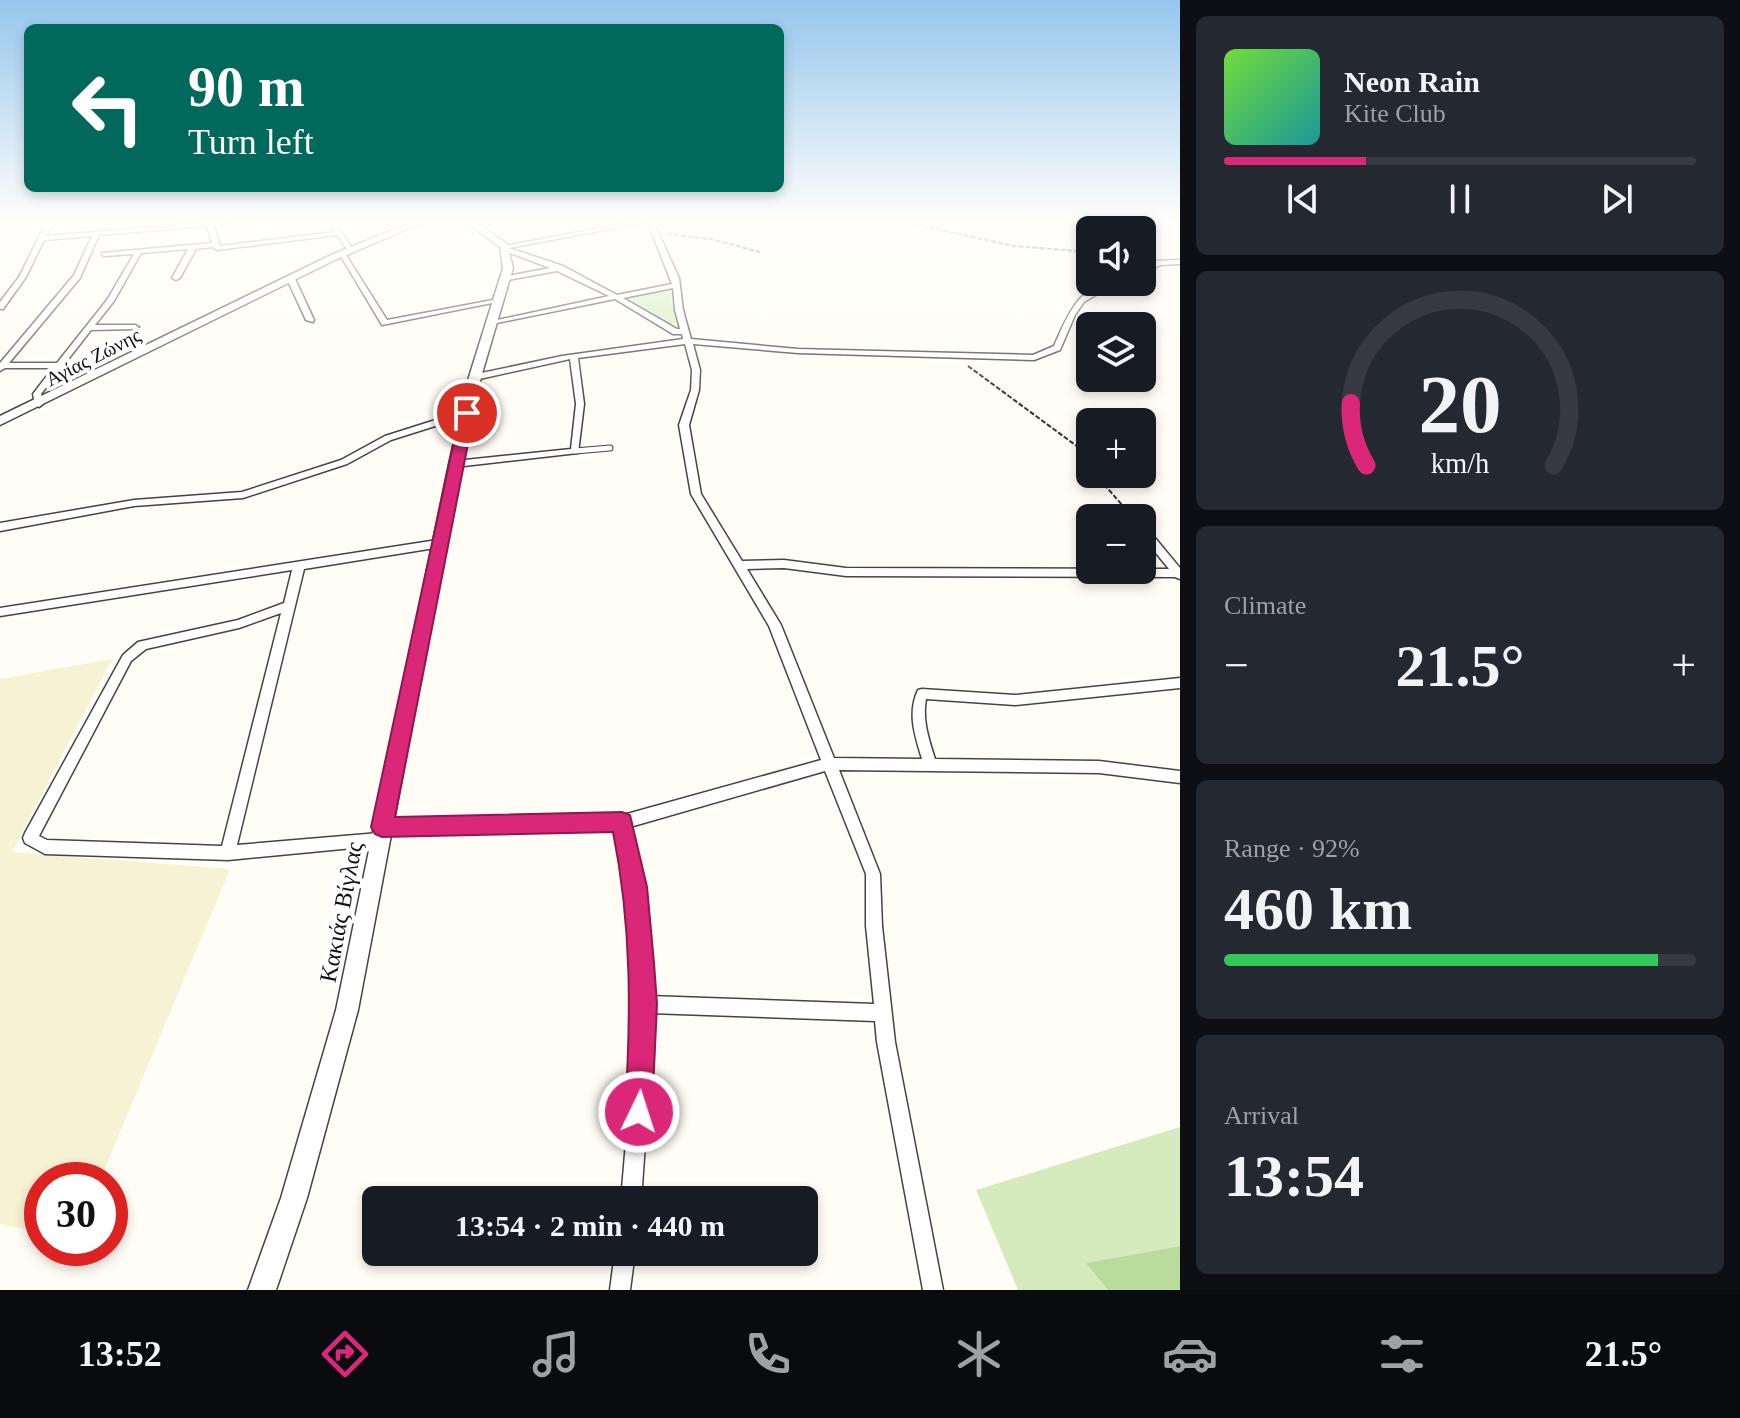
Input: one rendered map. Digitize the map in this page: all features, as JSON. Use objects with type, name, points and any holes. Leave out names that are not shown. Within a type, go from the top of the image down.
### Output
[{"type":"street","points":[[0,307],[17,283]]},
{"type":"street","points":[[2,367],[71,283]]},
{"type":"street","points":[[39,404],[37,394],[110,301],[120,283]]},
{"type":"street","name":"Αγίας Ζώνης","points":[[0,421],[283,283]]},
{"type":"street","points":[[293,283],[310,320]]},
{"type":"street","points":[[363,283],[385,323],[498,301]]},
{"type":"street","name":"Κακιάς Βίγλας","points":[[262,1290],[294,1198],[347,1010],[437,544],[475,377],[504,283]]},
{"type":"street","points":[[594,283],[682,336]]},
{"type":"street","points":[[492,322],[676,285],[682,336],[696,370],[695,390],[684,425],[691,473],[703,507],[742,565],[775,625],[873,874],[874,926],[883,1013],[933,1290]]},
{"type":"street","points":[[475,377],[682,336],[798,351],[1048,355],[1057,348],[1068,316],[1077,302],[1088,296]]},
{"type":"street","points":[[88,328],[135,327]]},
{"type":"street","points":[[455,464],[575,451],[580,404],[574,356]]},
{"type":"street","points":[[2,367],[58,366]]},
{"type":"street","points":[[0,527],[134,503],[243,495],[344,462],[388,438],[467,413]]},
{"type":"street","points":[[0,612],[437,544]]},
{"type":"street","points":[[1156,546],[1179,574]]},
{"type":"street","points":[[742,565],[776,564],[846,572],[1179,574]]},
{"type":"street","points":[[228,853],[299,565]]},
{"type":"street","points":[[289,606],[239,624],[142,645],[127,658],[30,838],[45,847],[228,853],[381,834],[622,822],[828,764],[1099,767],[1180,777]]},
{"type":"street","points":[[930,765],[919,714],[918,701],[922,694],[1015,700],[1180,683]]},
{"type":"street","points":[[622,822],[636,887],[644,1004],[642,1083],[632,1186]]},
{"type":"street","points":[[644,1004],[883,1013]]},
{"type":"street","points":[[620,1290],[623,1266]]},
{"type":"lane","points":[[575,451],[610,448]]},
{"type":"path","points":[[949,354],[1076,446]]},
{"type":"path","points":[[1107,488],[1121,504]]},
{"type":"shaded area","points":[[112,659],[12,852],[230,869],[108,1162],[24,1162],[24,1229],[0,1224],[0,679]]},
{"type":"green space","points":[[670,289],[676,323],[667,324],[627,298]]},
{"type":"green space","points":[[1180,1127],[1180,1246],[1087,1263],[1108,1290],[1018,1290],[976,1190]]},
{"type":"green space","points":[[1180,1246],[1180,1290],[1108,1290],[1086,1263]]},
{"type":"route","points":[[467,413],[437,544],[382,827],[622,822],[636,887],[642,963],[644,1004],[639,1112]]}]
